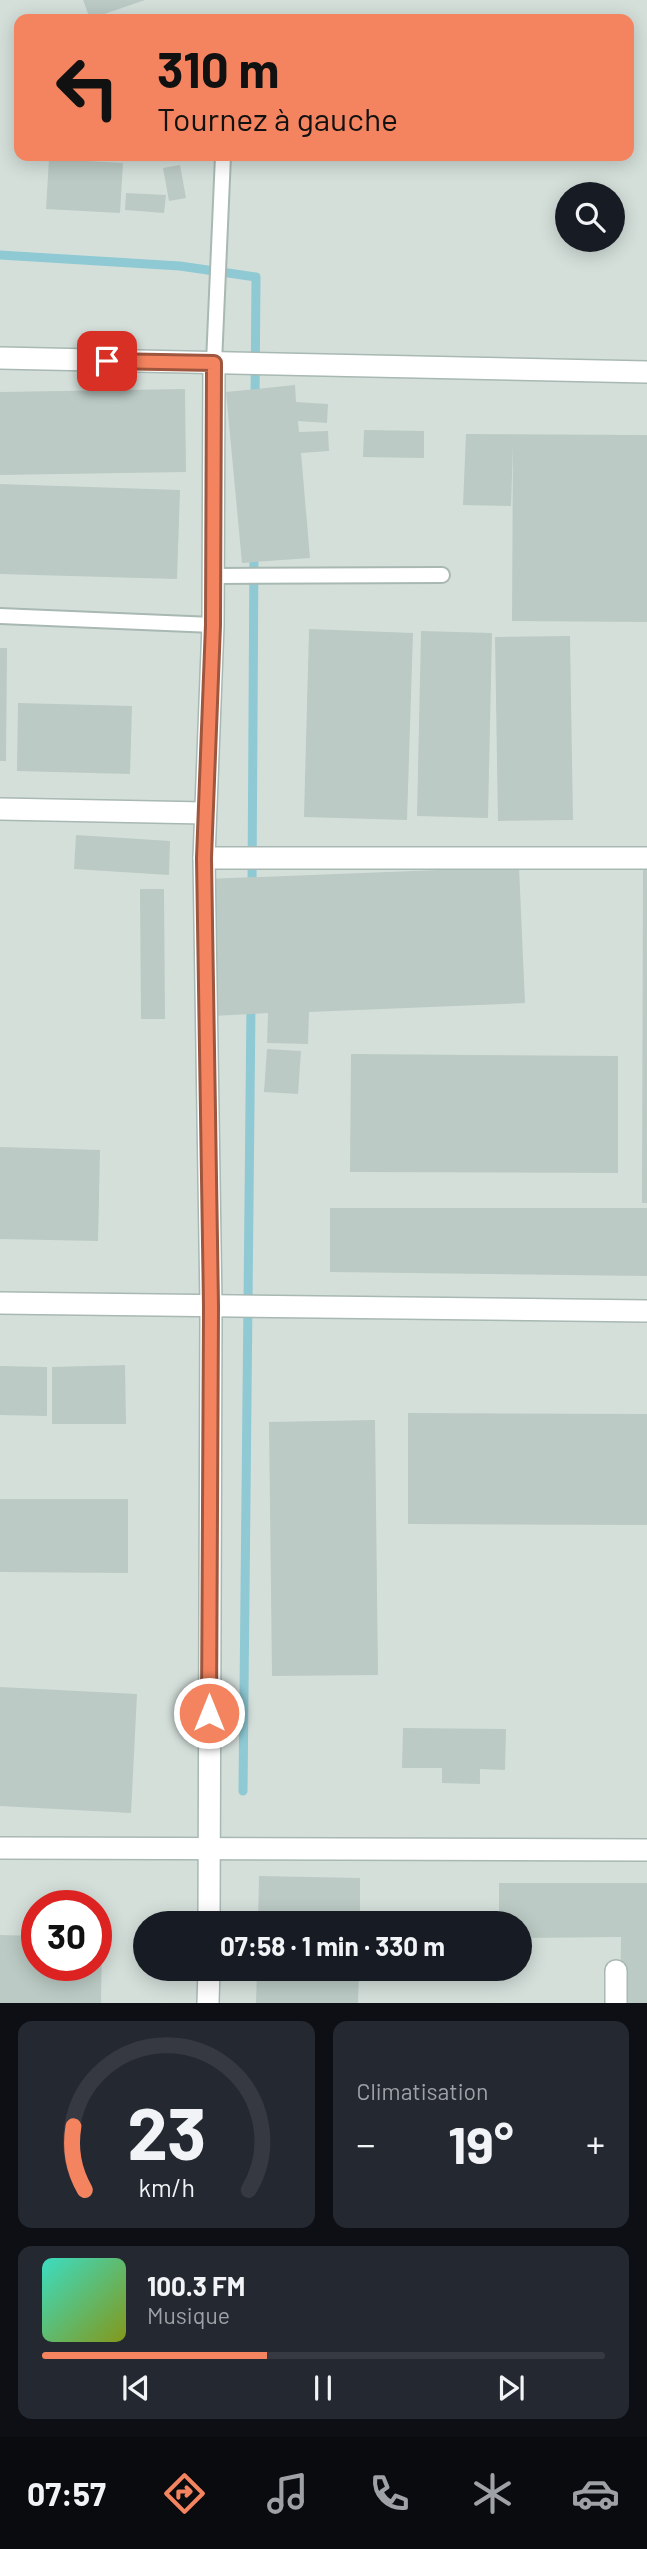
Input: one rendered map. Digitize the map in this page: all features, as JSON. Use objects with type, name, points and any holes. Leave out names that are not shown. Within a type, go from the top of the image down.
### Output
[{"type":"street","points":[[0,358],[647,372]]},
{"type":"street","points":[[209,1911],[211,1306],[204,858],[213,625],[223,576],[214,363]]},
{"type":"street","points":[[0,808],[205,813]]},
{"type":"street","points":[[204,858],[647,858]]},
{"type":"street","points":[[0,1303],[647,1311]]},
{"type":"street","points":[[0,1848],[647,1850]]},
{"type":"street","points":[[616,1971],[616,2003]]},
{"type":"street","points":[[208,2003],[209,1981]]},
{"type":"lane","points":[[214,363],[223,161]]},
{"type":"lane","points":[[223,576],[442,575]]},
{"type":"lane","points":[[0,616],[213,625]]},
{"type":"shaded area","points":[[0,0],[647,0],[647,2003],[0,2003]]},
{"type":"building","points":[[83,0],[145,0],[104,14],[88,14]]},
{"type":"building","points":[[49,161],[123,163],[120,213],[46,209]]},
{"type":"building","points":[[180,165],[186,198],[169,201],[163,168]]},
{"type":"building","points":[[126,193],[166,195],[164,213],[125,210]]},
{"type":"building","points":[[295,385],[296,402],[328,404],[327,423],[298,421],[299,432],[328,431],[329,451],[301,453],[310,558],[242,563],[226,392]]},
{"type":"building","points":[[185,389],[186,472],[0,475],[0,392]]},
{"type":"building","points":[[364,430],[424,431],[424,458],[363,457]]},
{"type":"building","points":[[466,434],[647,435],[647,622],[512,621],[513,444],[511,506],[463,505]]},
{"type":"building","points":[[0,484],[180,490],[177,579],[0,574]]},
{"type":"building","points":[[309,629],[413,633],[407,820],[304,817]]},
{"type":"building","points":[[421,631],[492,633],[488,818],[417,816]]},
{"type":"building","points":[[570,636],[573,820],[498,821],[495,637]]},
{"type":"building","points":[[0,648],[7,648],[6,761],[0,761]]},
{"type":"building","points":[[18,703],[132,706],[130,774],[17,771]]},
{"type":"building","points":[[76,835],[170,841],[169,875],[74,869]]},
{"type":"building","points":[[643,861],[647,861],[647,1203],[642,1203]]},
{"type":"building","points":[[519,867],[525,1003],[309,1012],[308,1044],[267,1043],[268,1013],[212,1016],[206,879]]},
{"type":"building","points":[[140,889],[164,889],[165,1019],[141,1019]]},
{"type":"building","points":[[267,1049],[301,1051],[298,1094],[264,1092]]},
{"type":"building","points":[[351,1054],[618,1056],[618,1173],[350,1172]]},
{"type":"building","points":[[0,1147],[100,1150],[98,1241],[0,1239]]},
{"type":"building","points":[[330,1208],[647,1208],[647,1276],[330,1272]]},
{"type":"building","points":[[125,1365],[126,1424],[52,1424],[52,1367]]},
{"type":"building","points":[[0,1366],[47,1367],[47,1416],[0,1415]]},
{"type":"building","points":[[408,1413],[647,1414],[647,1525],[408,1524]]},
{"type":"building","points":[[375,1420],[378,1675],[272,1676],[269,1422]]},
{"type":"building","points":[[0,1499],[128,1499],[128,1573],[0,1572]]},
{"type":"building","points":[[0,1687],[137,1694],[131,1813],[0,1806]]},
{"type":"building","points":[[403,1728],[506,1729],[505,1770],[480,1769],[480,1784],[442,1783],[442,1768],[402,1768]]},
{"type":"building","points":[[259,1876],[360,1878],[360,1911],[258,1911]]},
{"type":"building","points":[[499,1883],[647,1883],[647,2003],[620,2003],[621,1937],[532,1938],[532,1911],[499,1911]]},
{"type":"building","points":[[0,1935],[21,1936],[21,1981],[101,1981],[101,2003],[0,2003]]},
{"type":"building","points":[[257,1981],[359,1981],[358,2003],[256,2003]]},
{"type":"waterway","points":[[0,255],[180,266],[256,277],[255,400]]},
{"type":"waterway","points":[[252,886],[254,550]]},
{"type":"waterway","points":[[243,1791],[251,1005]]},
{"type":"route","points":[[107,361],[214,363],[213,625],[204,858],[211,1306],[209,1713]]}]
